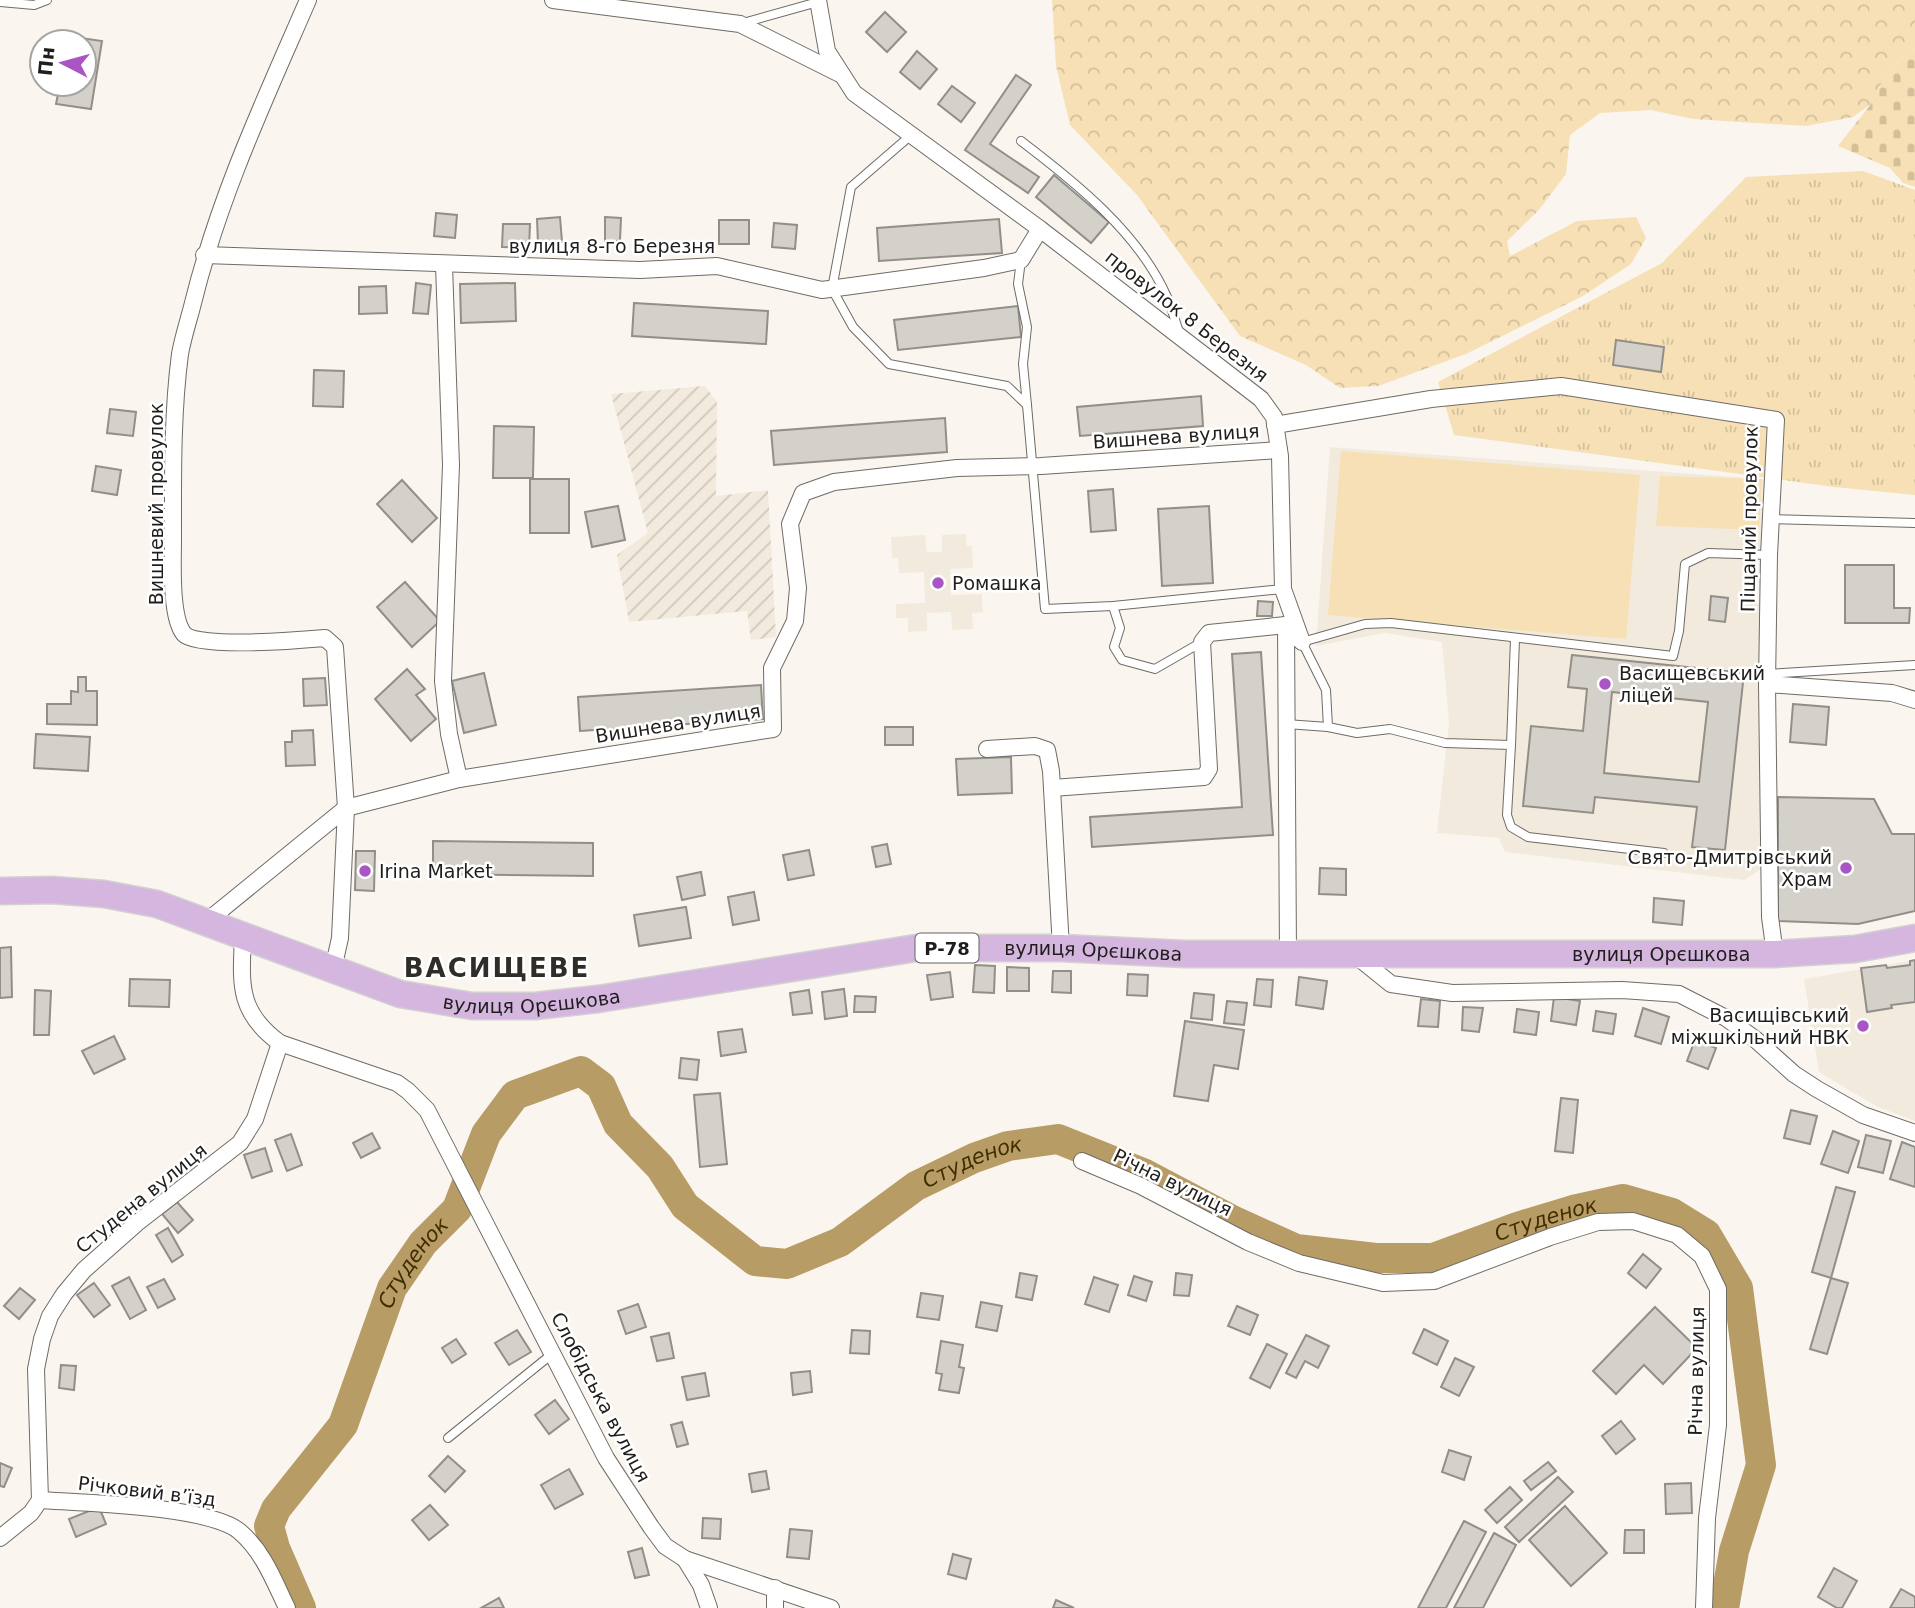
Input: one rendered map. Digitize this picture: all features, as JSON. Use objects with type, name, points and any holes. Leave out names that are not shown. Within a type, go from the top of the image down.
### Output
[{"type":"main road","name":"вулиця Орєшкова","points":[[0,891],[52,890],[104,894],[158,904],[400,994],[472,1006],[535,1006],[598,999],[916,948],[1061,948],[1185,954],[1775,954],[1856,949],[1915,938]]},
{"type":"street","name":"Вишневий провулок","points":[[307,0],[228,188],[204,255],[180,353],[174,425],[173,570],[177,620],[184,635],[197,640],[258,642],[325,638],[335,648],[346,808],[340,938],[333,969]]},
{"type":"street","points":[[553,0],[740,24],[843,76]]},
{"type":"street","name":"провулок 8 Березня","points":[[818,1],[827,51],[854,93],[1040,229],[1261,398],[1274,417],[1279,450],[1283,589],[1302,642]]},
{"type":"street","points":[[1021,260],[1040,229]]},
{"type":"street","name":"вулиця 8-го Березня","points":[[204,255],[640,270],[717,266],[822,290],[916,275],[984,268],[1021,260]]},
{"type":"street","points":[[444,265],[451,466],[443,681],[449,734],[459,779]]},
{"type":"street","name":"Піщаний провулок","points":[[1275,425],[1431,399],[1561,386],[1776,420],[1773,519],[1769,555],[1767,679],[1770,917],[1775,954]]},
{"type":"street","name":"Вишнева вулиця","points":[[206,922],[346,808],[459,779],[773,729],[772,668],[795,621],[798,588],[790,524],[803,493],[834,481],[957,468],[1033,466],[1279,450]]},
{"type":"street","points":[[1286,625],[1302,642]]},
{"type":"street","points":[[1052,788],[1204,777],[1209,769],[1202,642],[1209,633],[1286,625]]},
{"type":"street","points":[[1286,625],[1288,954]]},
{"type":"street","points":[[1767,679],[1892,693],[1915,700]]},
{"type":"street","points":[[987,749],[1035,746],[1047,750],[1052,788],[1061,948]]},
{"type":"street","points":[[243,936],[242,979],[246,999],[253,1017],[263,1031],[280,1043]]},
{"type":"street","points":[[1355,955],[1391,984],[1452,993],[1622,990],[1679,994],[1726,1018],[1755,1039],[1794,1074],[1817,1089],[1863,1115],[1915,1133]]},
{"type":"street","name":"Слобідська вулиця","points":[[280,1043],[385,1078],[408,1091],[427,1110],[606,1458],[665,1546],[685,1559],[831,1608]]},
{"type":"street","name":"Студена вулиця","points":[[40,1500],[36,1369],[50,1316],[84,1270],[137,1223],[240,1143],[255,1119],[280,1043]]},
{"type":"street","name":"Річна вулиця","points":[[1082,1161],[1141,1186],[1248,1242],[1299,1264],[1383,1283],[1434,1281],[1550,1237],[1598,1222],[1633,1222],[1677,1235],[1702,1256],[1718,1289],[1718,1425],[1707,1518],[1704,1608]]},
{"type":"street","points":[[0,1538],[31,1513],[40,1500]]},
{"type":"street","name":"Річковий в’їзд","points":[[40,1500],[129,1506],[220,1520],[239,1531],[262,1556],[287,1608]]},
{"type":"street","points":[[685,1559],[701,1585],[709,1608]]},
{"type":"street","points":[[775,1588],[775,1608]]},
{"type":"lane","points":[[0,2],[34,5],[47,0]]},
{"type":"lane","points":[[740,24],[818,1]]},
{"type":"lane","points":[[910,136],[851,187],[832,289],[853,327],[889,364],[1007,386],[1027,405]]},
{"type":"lane","points":[[1021,141],[1078,184],[1134,243],[1167,296],[1181,339]]},
{"type":"lane","points":[[1021,260],[1018,284],[1027,327],[1023,364],[1045,609],[1113,606],[1283,589]]},
{"type":"lane","points":[[1773,519],[1915,523]]},
{"type":"lane","points":[[1328,727],[1326,690],[1302,642],[1365,624],[1391,623],[1673,656],[1679,631],[1685,564],[1708,553],[1769,555]]},
{"type":"lane","points":[[1113,606],[1120,628],[1114,646],[1122,660],[1155,668],[1202,642]]},
{"type":"lane","points":[[1515,639],[1507,815],[1511,827],[1528,837],[1664,853]]},
{"type":"lane","points":[[1767,679],[1915,665]]},
{"type":"lane","points":[[1286,724],[1328,727],[1357,733],[1390,729],[1445,743],[1511,746]]},
{"type":"lane","points":[[449,1438],[553,1353]]},
{"type":"shaded area","points":[[705,386],[717,402],[716,496],[768,490],[776,637],[751,640],[747,611],[629,622],[617,555],[648,533],[611,394]]},
{"type":"shaded area","name":"Васищевський ліцей","points":[[1330,447],[1774,480],[1767,558],[1748,558],[1745,602],[1766,604],[1761,869],[1744,880],[1505,852],[1499,838],[1437,833],[1449,722],[1442,642],[1385,633],[1316,646]]},
{"type":"shaded area","name":"Ромашка","points":[[966,534],[967,546],[972,546],[973,568],[950,569],[951,595],[982,594],[983,612],[972,613],[973,629],[952,630],[951,612],[927,613],[927,631],[908,632],[908,618],[896,618],[896,604],[925,603],[924,572],[899,573],[898,558],[892,558],[891,537],[925,535],[927,552],[942,552],[942,535]]},
{"type":"shaded area","name":"Васищівський міжшкільний НВК","points":[[1915,960],[1915,1121],[1878,1107],[1819,1072],[1804,979]]},
{"type":"green space","points":[[1052,0],[1915,0],[1915,49],[1889,69],[1871,104],[1853,117],[1806,126],[1693,119],[1651,110],[1600,113],[1570,135],[1566,174],[1538,211],[1507,241],[1510,256],[1577,221],[1636,217],[1646,238],[1631,264],[1583,296],[1466,354],[1378,386],[1340,388],[1306,365],[1240,336],[1137,195],[1070,125],[1056,66]]},
{"type":"green space","points":[[1915,49],[1915,187],[1903,183],[1890,168],[1838,146],[1871,104],[1889,69]]},
{"type":"green space","points":[[1863,171],[1915,190],[1915,495],[1834,487],[1454,435],[1438,382],[1662,263],[1746,177]]},
{"type":"green space","points":[[1341,451],[1640,475],[1626,639],[1328,615]]},
{"type":"green space","points":[[1660,476],[1762,479],[1759,530],[1656,526]]},
{"type":"building","points":[[885,12],[906,32],[887,52],[866,32]]},
{"type":"building","points":[[98,40],[102,41],[98,66]]},
{"type":"building","points":[[917,51],[937,69],[920,89],[900,72]]},
{"type":"building","points":[[1016,75],[1031,85],[990,144],[1039,177],[1028,193],[965,150]]},
{"type":"building","points":[[952,86],[975,103],[961,122],[938,104]]},
{"type":"building","points":[[57,98],[93,98],[91,109],[56,104]]},
{"type":"building","points":[[1054,175],[1109,222],[1091,243],[1036,197]]},
{"type":"building","points":[[436,213],[457,215],[455,238],[434,236]]},
{"type":"building","points":[[560,217],[562,242],[538,244],[537,219]]},
{"type":"building","points":[[605,217],[621,218],[620,241],[605,241]]},
{"type":"building","points":[[999,219],[1002,253],[879,261],[877,228]]},
{"type":"building","points":[[719,220],[749,220],[749,244],[719,244]]},
{"type":"building","points":[[774,223],[797,225],[795,249],[772,247]]},
{"type":"building","points":[[503,224],[530,224],[529,248],[502,247]]},
{"type":"building","points":[[416,283],[431,285],[428,314],[413,313]]},
{"type":"building","points":[[515,283],[516,321],[461,323],[460,284]]},
{"type":"building","points":[[386,286],[387,313],[359,314],[359,287]]},
{"type":"building","points":[[634,303],[768,311],[766,344],[632,336]]},
{"type":"building","points":[[1018,306],[1021,337],[898,350],[894,320]]},
{"type":"building","points":[[1616,340],[1664,347],[1661,372],[1613,365]]},
{"type":"building","points":[[314,370],[344,371],[343,407],[313,406]]},
{"type":"building","points":[[1201,396],[1203,426],[1080,436],[1077,407]]},
{"type":"building","points":[[110,409],[136,412],[133,436],[107,433]]},
{"type":"building","points":[[945,418],[947,452],[774,465],[771,431]]},
{"type":"building","points":[[494,426],[534,427],[533,478],[493,478]]},
{"type":"building","points":[[96,466],[121,470],[117,495],[92,491]]},
{"type":"building","points":[[530,479],[569,479],[569,533],[530,533]]},
{"type":"building","points":[[402,480],[437,518],[412,542],[377,504]]},
{"type":"building","points":[[1113,489],[1116,530],[1091,532],[1088,491]]},
{"type":"building","points":[[618,506],[625,540],[592,547],[585,512]]},
{"type":"building","points":[[1209,506],[1213,583],[1162,586],[1158,509]]},
{"type":"building","points":[[1845,565],[1894,565],[1894,608],[1910,608],[1909,623],[1845,623]]},
{"type":"building","points":[[405,582],[440,621],[412,647],[377,607]]},
{"type":"building","points":[[1711,596],[1728,598],[1725,622],[1709,620]]},
{"type":"building","points":[[1258,601],[1273,602],[1272,616],[1257,616]]},
{"type":"building","points":[[1261,652],[1273,835],[1092,847],[1090,817],[1242,807],[1232,654]]},
{"type":"building","points":[[1572,655],[1744,673],[1725,850],[1692,847],[1697,807],[1595,797],[1593,813],[1523,806],[1531,726],[1583,731],[1587,689],[1568,687]],"holes":[[[1612,692],[1708,702],[1699,782],[1604,773]]]},
{"type":"building","points":[[407,669],[425,689],[416,695],[436,719],[411,741],[375,699]]},
{"type":"building","points":[[484,673],[496,725],[464,733],[452,681]]},
{"type":"building","points":[[78,677],[86,677],[86,691],[97,691],[97,725],[47,724],[47,704],[71,704],[71,691],[78,692]]},
{"type":"building","points":[[325,678],[327,705],[304,706],[303,679]]},
{"type":"building","points":[[761,685],[763,719],[580,731],[578,697]]},
{"type":"building","points":[[1793,704],[1829,707],[1826,745],[1790,742]]},
{"type":"building","points":[[885,727],[913,727],[913,745],[885,745]]},
{"type":"building","points":[[313,730],[315,765],[286,766],[285,742],[292,742],[292,731]]},
{"type":"building","points":[[36,734],[90,737],[88,771],[34,768]]},
{"type":"building","points":[[1011,757],[1012,793],[958,795],[956,759]]},
{"type":"building","name":"Свято-Дмитрівський Храм","points":[[1778,797],[1874,799],[1892,834],[1915,834],[1915,911],[1858,924],[1778,921]]},
{"type":"building","points":[[433,841],[593,843],[593,876],[433,874]]},
{"type":"building","points":[[887,844],[891,864],[876,867],[872,847]]},
{"type":"building","points":[[809,850],[814,875],[788,880],[783,855]]},
{"type":"building","name":"Irina Market","points":[[356,851],[375,851],[374,891],[355,890]]},
{"type":"building","points":[[1320,868],[1346,869],[1346,895],[1319,894]]},
{"type":"building","points":[[701,872],[705,895],[682,900],[677,877]]},
{"type":"building","points":[[754,892],[759,920],[733,925],[728,897]]},
{"type":"building","points":[[1654,898],[1684,901],[1682,925],[1653,922]]},
{"type":"building","points":[[686,907],[691,938],[639,946],[634,915]]},
{"type":"building","points":[[11,947],[12,997],[0,998],[0,948]]},
{"type":"building","points":[[1915,960],[1915,1002],[1867,1012],[1861,968],[1910,965],[1910,961]]},
{"type":"building","points":[[975,965],[995,966],[994,993],[973,992]]},
{"type":"building","points":[[1007,967],[1029,968],[1029,991],[1007,991]]},
{"type":"building","points":[[1053,971],[1071,971],[1071,993],[1052,992]]},
{"type":"building","points":[[950,972],[953,997],[931,1000],[927,975]]},
{"type":"building","points":[[1128,974],[1148,975],[1147,996],[1127,995]]},
{"type":"building","points":[[1299,977],[1327,981],[1323,1009],[1296,1005]]},
{"type":"building","points":[[130,979],[170,980],[169,1007],[129,1006]]},
{"type":"building","points":[[1257,979],[1273,980],[1271,1007],[1254,1005]]},
{"type":"building","points":[[844,989],[847,1016],[825,1019],[822,992]]},
{"type":"building","points":[[35,990],[51,991],[49,1035],[34,1035]]},
{"type":"building","points":[[809,990],[812,1013],[793,1015],[790,993]]},
{"type":"building","points":[[1194,993],[1214,995],[1212,1020],[1191,1018]]},
{"type":"building","points":[[855,996],[876,997],[875,1012],[854,1012]]},
{"type":"building","points":[[1554,997],[1580,1001],[1576,1025],[1551,1021]]},
{"type":"building","points":[[1421,999],[1440,1001],[1438,1027],[1418,1026]]},
{"type":"building","points":[[1227,1001],[1247,1003],[1244,1025],[1224,1023]]},
{"type":"building","points":[[1463,1007],[1483,1008],[1479,1032],[1462,1030]]},
{"type":"building","points":[[1643,1008],[1669,1017],[1661,1044],[1635,1036]]},
{"type":"building","points":[[1517,1009],[1539,1012],[1536,1035],[1514,1032]]},
{"type":"building","points":[[1596,1011],[1616,1014],[1613,1034],[1593,1031]]},
{"type":"building","points":[[1185,1021],[1244,1030],[1238,1069],[1214,1065],[1208,1101],[1174,1096]]},
{"type":"building","points":[[742,1029],[746,1052],[721,1056],[718,1032]]},
{"type":"building","points":[[114,1036],[125,1059],[94,1074],[82,1051]]},
{"type":"building","points":[[1695,1040],[1716,1048],[1708,1069],[1687,1061]]},
{"type":"building","points":[[681,1058],[699,1060],[697,1080],[679,1078]]},
{"type":"building","points":[[720,1093],[727,1164],[700,1167],[694,1095]]},
{"type":"building","points":[[1561,1098],[1578,1100],[1573,1153],[1555,1151]]},
{"type":"building","points":[[1791,1110],[1817,1116],[1810,1144],[1784,1138]]},
{"type":"building","points":[[1833,1131],[1859,1141],[1848,1173],[1821,1164]]},
{"type":"building","points":[[372,1133],[380,1148],[361,1158],[353,1143]]},
{"type":"building","points":[[291,1134],[302,1165],[287,1171],[275,1140]]},
{"type":"building","points":[[1866,1135],[1891,1141],[1883,1173],[1858,1167]]},
{"type":"building","points":[[1902,1142],[1915,1147],[1915,1187],[1890,1179]]},
{"type":"building","points":[[265,1148],[272,1171],[252,1178],[244,1155]]},
{"type":"building","points":[[1836,1187],[1855,1192],[1831,1278],[1812,1272]]},
{"type":"building","points":[[177,1202],[193,1220],[178,1233],[162,1214]]},
{"type":"building","points":[[168,1228],[183,1255],[172,1262],[156,1235]]},
{"type":"building","points":[[1643,1254],[1661,1269],[1646,1288],[1628,1273]]},
{"type":"building","points":[[1020,1273],[1037,1276],[1032,1300],[1016,1297]]},
{"type":"building","points":[[1176,1273],[1192,1275],[1189,1296],[1174,1295]]},
{"type":"building","points":[[1134,1276],[1152,1282],[1146,1301],[1128,1295]]},
{"type":"building","points":[[129,1277],[146,1310],[130,1319],[112,1286]]},
{"type":"building","points":[[1094,1277],[1118,1285],[1109,1312],[1085,1304]]},
{"type":"building","points":[[1831,1278],[1848,1283],[1827,1354],[1810,1349]]},
{"type":"building","points":[[164,1279],[175,1299],[158,1308],[147,1287]]},
{"type":"building","points":[[94,1283],[110,1305],[94,1317],[77,1295]]},
{"type":"building","points":[[20,1288],[35,1300],[19,1319],[4,1306]]},
{"type":"building","points":[[921,1293],[943,1296],[939,1320],[917,1317]]},
{"type":"building","points":[[981,1302],[1002,1306],[997,1331],[976,1327]]},
{"type":"building","points":[[638,1304],[646,1327],[626,1334],[618,1311]]},
{"type":"building","points":[[1237,1306],[1258,1315],[1250,1335],[1228,1326]]},
{"type":"building","points":[[1655,1307],[1697,1348],[1663,1384],[1644,1365],[1616,1394],[1593,1371]]},
{"type":"building","points":[[1424,1329],[1448,1341],[1437,1365],[1413,1353]]},
{"type":"building","points":[[517,1330],[531,1352],[509,1365],[495,1343]]},
{"type":"building","points":[[852,1330],[870,1331],[869,1354],[850,1353]]},
{"type":"building","points":[[669,1333],[674,1358],[657,1361],[651,1337]]},
{"type":"building","points":[[1306,1335],[1329,1346],[1318,1368],[1305,1361],[1296,1378],[1286,1373]]},
{"type":"building","points":[[456,1339],[466,1354],[452,1363],[442,1348]]},
{"type":"building","points":[[941,1341],[963,1345],[959,1367],[964,1368],[959,1393],[939,1390],[942,1374],[936,1373]]},
{"type":"building","points":[[1267,1344],[1287,1354],[1270,1388],[1250,1378]]},
{"type":"building","points":[[1455,1358],[1474,1367],[1459,1396],[1441,1387]]},
{"type":"building","points":[[61,1365],[76,1366],[74,1390],[59,1388]]},
{"type":"building","points":[[810,1371],[812,1392],[793,1395],[791,1373]]},
{"type":"building","points":[[705,1373],[709,1396],[687,1400],[682,1377]]},
{"type":"building","points":[[555,1400],[569,1419],[549,1434],[535,1415]]},
{"type":"building","points":[[1621,1421],[1635,1439],[1616,1454],[1602,1436]]},
{"type":"building","points":[[682,1422],[688,1444],[677,1447],[671,1425]]},
{"type":"building","points":[[1449,1450],[1471,1457],[1464,1480],[1442,1472]]},
{"type":"building","points":[[448,1456],[465,1471],[445,1492],[429,1476]]},
{"type":"building","points":[[1548,1462],[1556,1471],[1531,1490],[1524,1481]]},
{"type":"building","points":[[0,1463],[12,1468],[4,1487],[0,1486]]},
{"type":"building","points":[[569,1469],[583,1494],[555,1509],[541,1485]]},
{"type":"building","points":[[766,1471],[769,1489],[752,1492],[749,1474]]},
{"type":"building","points":[[1558,1477],[1573,1492],[1519,1542],[1505,1527]]},
{"type":"building","points":[[1691,1483],[1692,1513],[1666,1514],[1665,1484]]},
{"type":"building","points":[[1510,1487],[1522,1500],[1497,1523],[1485,1510]]},
{"type":"building","points":[[430,1505],[448,1525],[429,1540],[412,1520]]},
{"type":"building","points":[[1565,1506],[1607,1553],[1571,1586],[1529,1540]]},
{"type":"building","points":[[99,1507],[106,1524],[76,1537],[69,1519]]},
{"type":"building","points":[[703,1518],[721,1519],[720,1539],[702,1538]]},
{"type":"building","points":[[1464,1521],[1486,1532],[1446,1608],[1418,1608]]},
{"type":"building","points":[[790,1529],[812,1531],[809,1559],[787,1557]]},
{"type":"building","points":[[1625,1530],[1644,1530],[1644,1553],[1624,1553]]},
{"type":"building","points":[[1494,1533],[1516,1545],[1483,1608],[1454,1608]]},
{"type":"building","points":[[642,1548],[649,1575],[635,1578],[628,1552]]},
{"type":"building","points":[[953,1554],[971,1559],[966,1579],[948,1574]]},
{"type":"building","points":[[1834,1568],[1857,1581],[1842,1608],[1818,1597]]},
{"type":"building","points":[[1901,1589],[1915,1597],[1915,1608],[1890,1608]]},
{"type":"building","points":[[499,1598],[504,1608],[481,1608]]},
{"type":"building","points":[[1056,1600],[1074,1608],[1053,1608]]},
{"type":"waterway","name":"Студенок","points":[[301,1608],[275,1548],[269,1526],[276,1509],[343,1425],[392,1288],[423,1243],[457,1209],[486,1134],[515,1095],[581,1071],[601,1086],[618,1124],[660,1167],[685,1206],[755,1261],[787,1264],[840,1242],[916,1186],[974,1158],[1008,1146],[1058,1139],[1145,1174],[1234,1221],[1296,1249],[1376,1258],[1433,1258],[1517,1227],[1573,1210],[1623,1199],[1672,1213],[1706,1234],[1738,1288],[1761,1465],[1734,1551],[1724,1608]]},
{"type":"place","name":"Ромашка","points":[[938,583]]},
{"type":"place","name":"Васищевський ліцей","points":[[1605,684]]},
{"type":"place","name":"Свято-Дмитрівський Храм","points":[[1846,868]]},
{"type":"place","name":"Irina Market","points":[[365,871]]},
{"type":"place","name":"Васищівський міжшкільний НВК","points":[[1863,1026]]},
{"type":"district","name":"ВАСИЩЕВЕ","points":[[497,968]]}]
